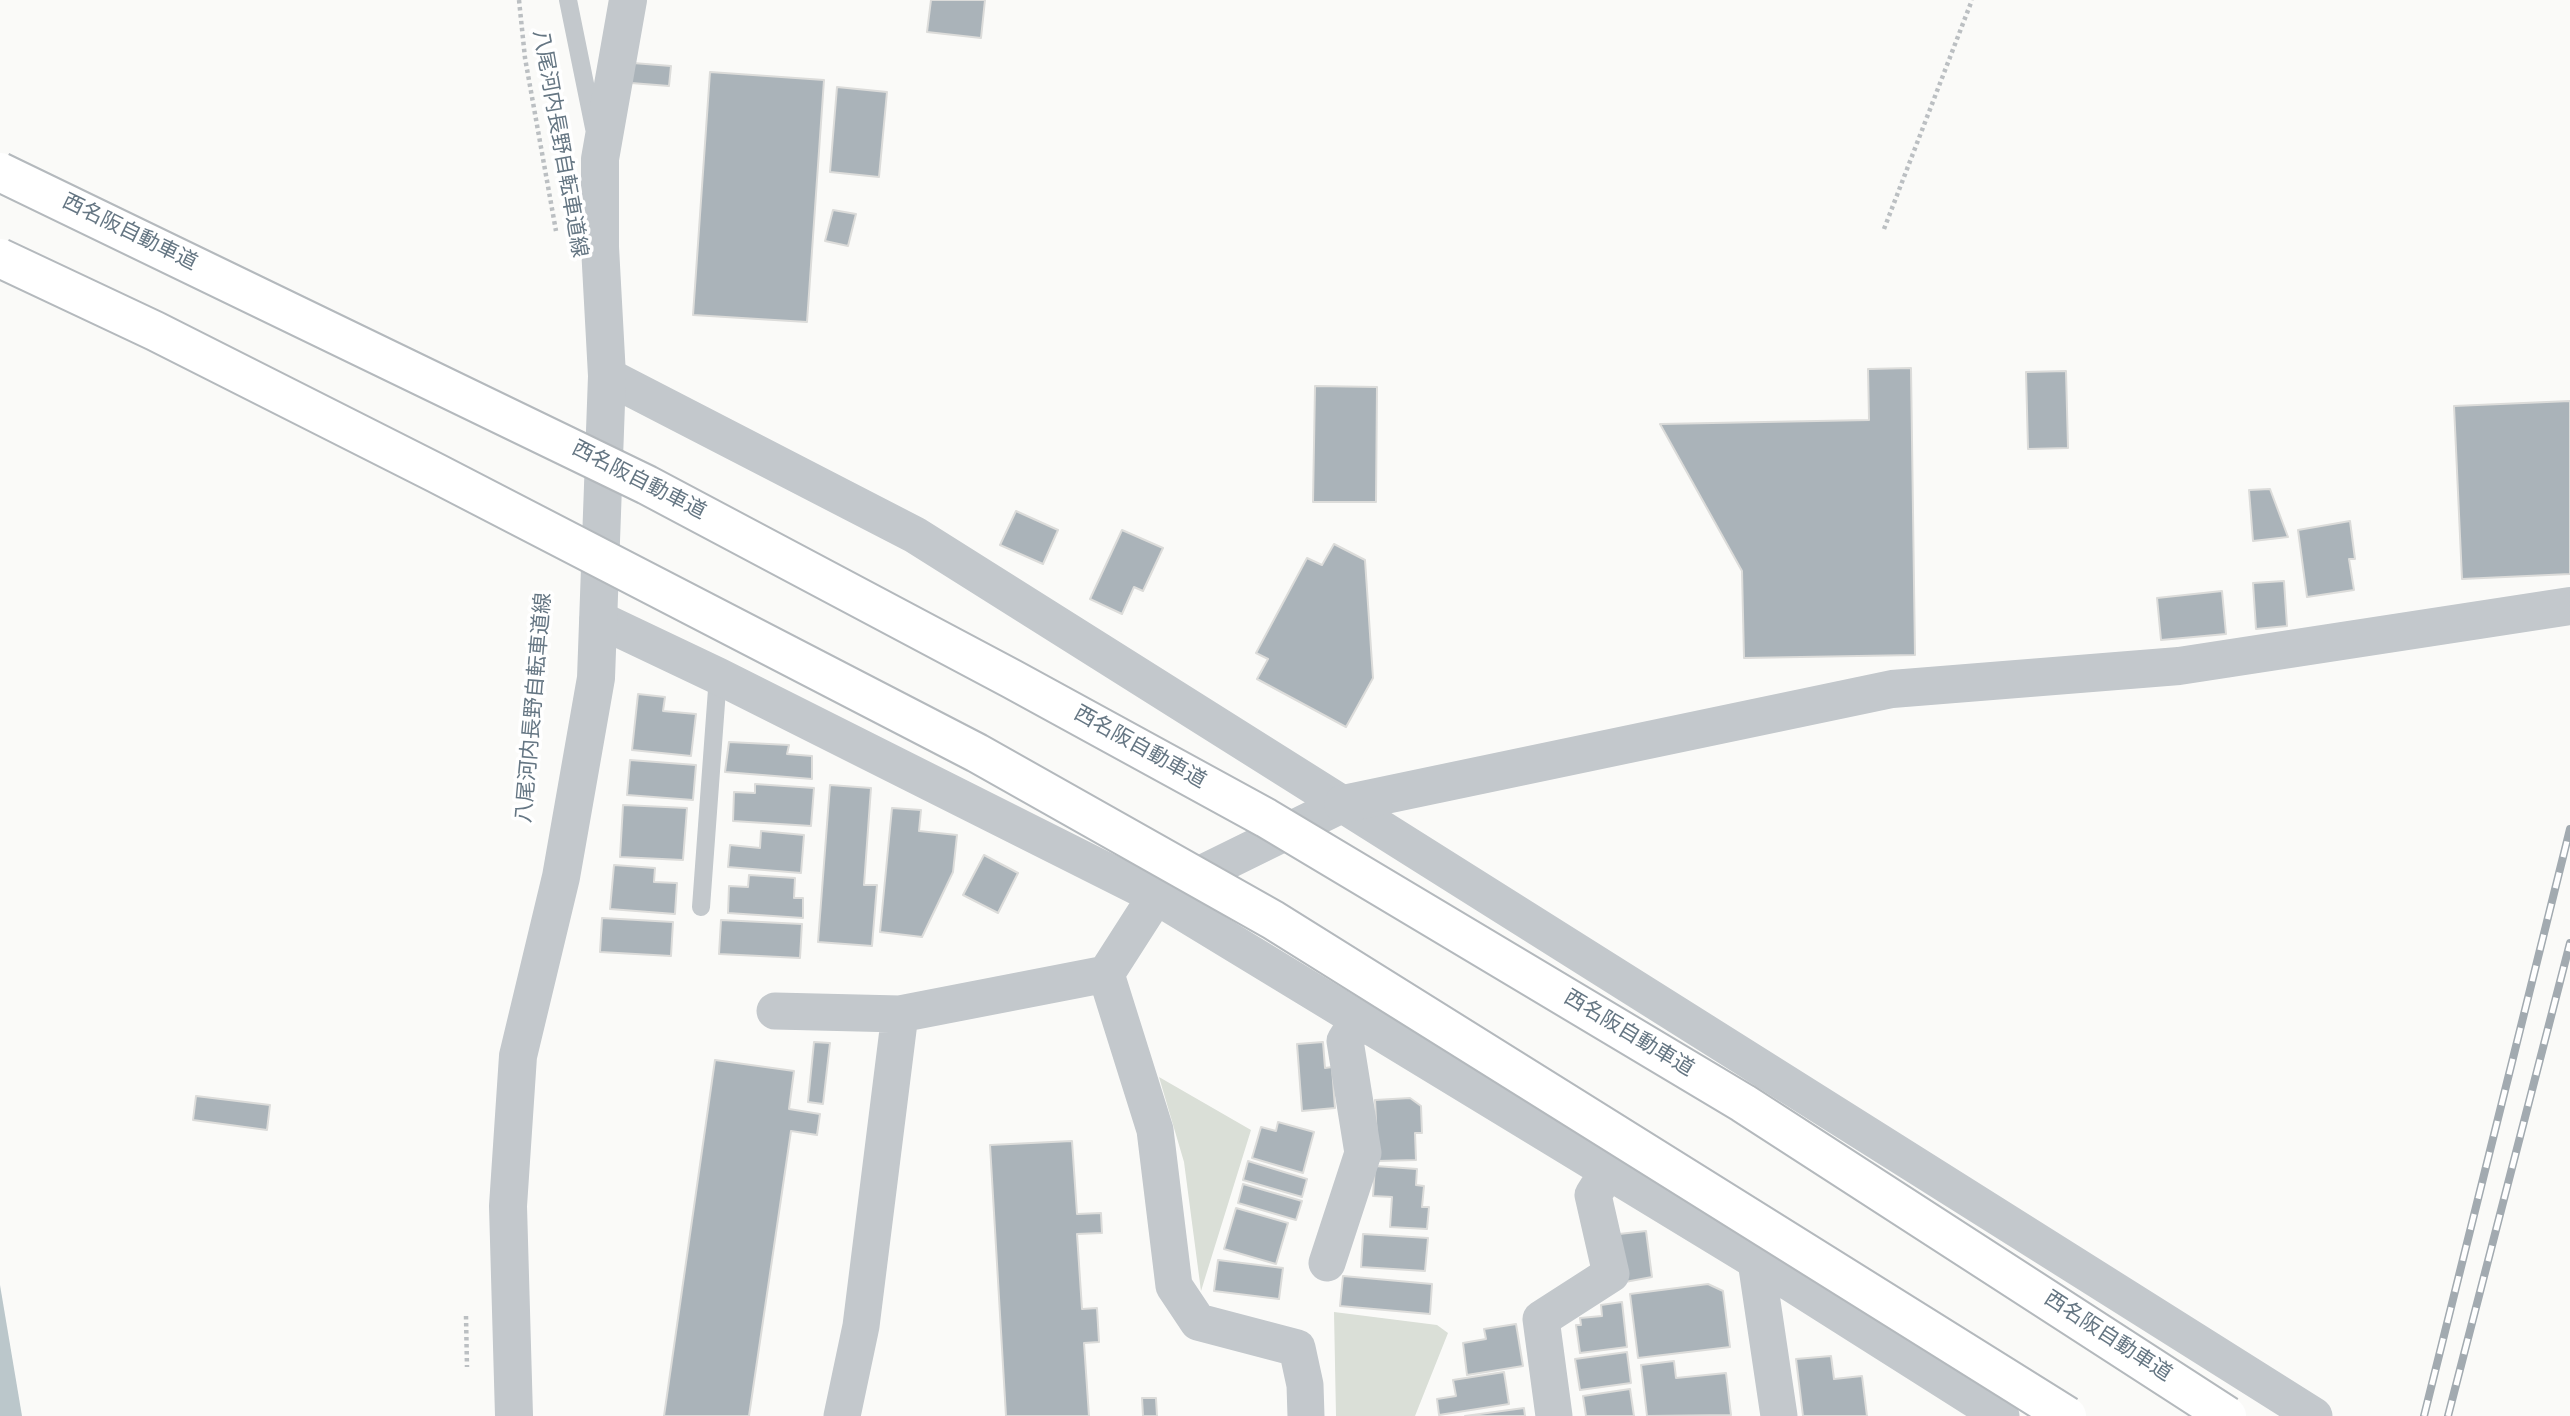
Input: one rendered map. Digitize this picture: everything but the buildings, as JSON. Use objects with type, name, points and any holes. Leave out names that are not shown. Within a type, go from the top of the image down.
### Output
[{"type":"highway","name":"西名阪自動車道","points":[[0,172],[646,485],[1012,679],[1266,818],[1743,1103],[2227,1416]]},
{"type":"highway","points":[[0,258],[155,331],[412,460],[977,753],[1273,920],[2067,1416]]},
{"type":"street","points":[[514,1416],[508,1206],[518,1056],[561,877],[596,678],[607,376],[600,247],[600,159],[628,0]]},
{"type":"street","points":[[607,376],[915,535],[2314,1416]]},
{"type":"street","points":[[775,1011],[900,1014],[1107,974],[1156,896],[1343,804],[1892,689],[2179,666],[2570,606]]},
{"type":"street","points":[[598,620],[718,676],[1156,896],[1756,1261],[2001,1416]]},
{"type":"street","points":[[1107,974],[1155,1130],[1174,1286],[1198,1322],[1297,1348],[1305,1385],[1306,1416]]},
{"type":"street","points":[[842,1416],[861,1326],[900,1014]]},
{"type":"street","points":[[1328,1263],[1363,1153],[1345,1041],[1359,1019]]},
{"type":"street","points":[[1554,1416],[1541,1319],[1611,1274],[1593,1195],[1608,1171]]},
{"type":"street","points":[[1756,1261],[1779,1416]]},
{"type":"lane","points":[[568,0],[600,159]]},
{"type":"lane","points":[[701,907],[718,676]]},
{"type":"path","name":"八尾河内長野自転車道線","points":[[519,0],[525,58],[558,244]]},
{"type":"path","points":[[1884,229],[1972,0]]},
{"type":"path","points":[[466,1314],[468,1378]]},
{"type":"shaded area","points":[[1159,1077],[1251,1130],[1201,1291],[1184,1162]]},
{"type":"shaded area","points":[[0,1285],[22,1416],[0,1416]]},
{"type":"shaded area","points":[[1334,1312],[1437,1325],[1448,1333],[1415,1416],[1336,1416]]},
{"type":"railway","points":[[2424,1416],[2570,829]]},
{"type":"railway","points":[[2448,1416],[2570,943]]}]
